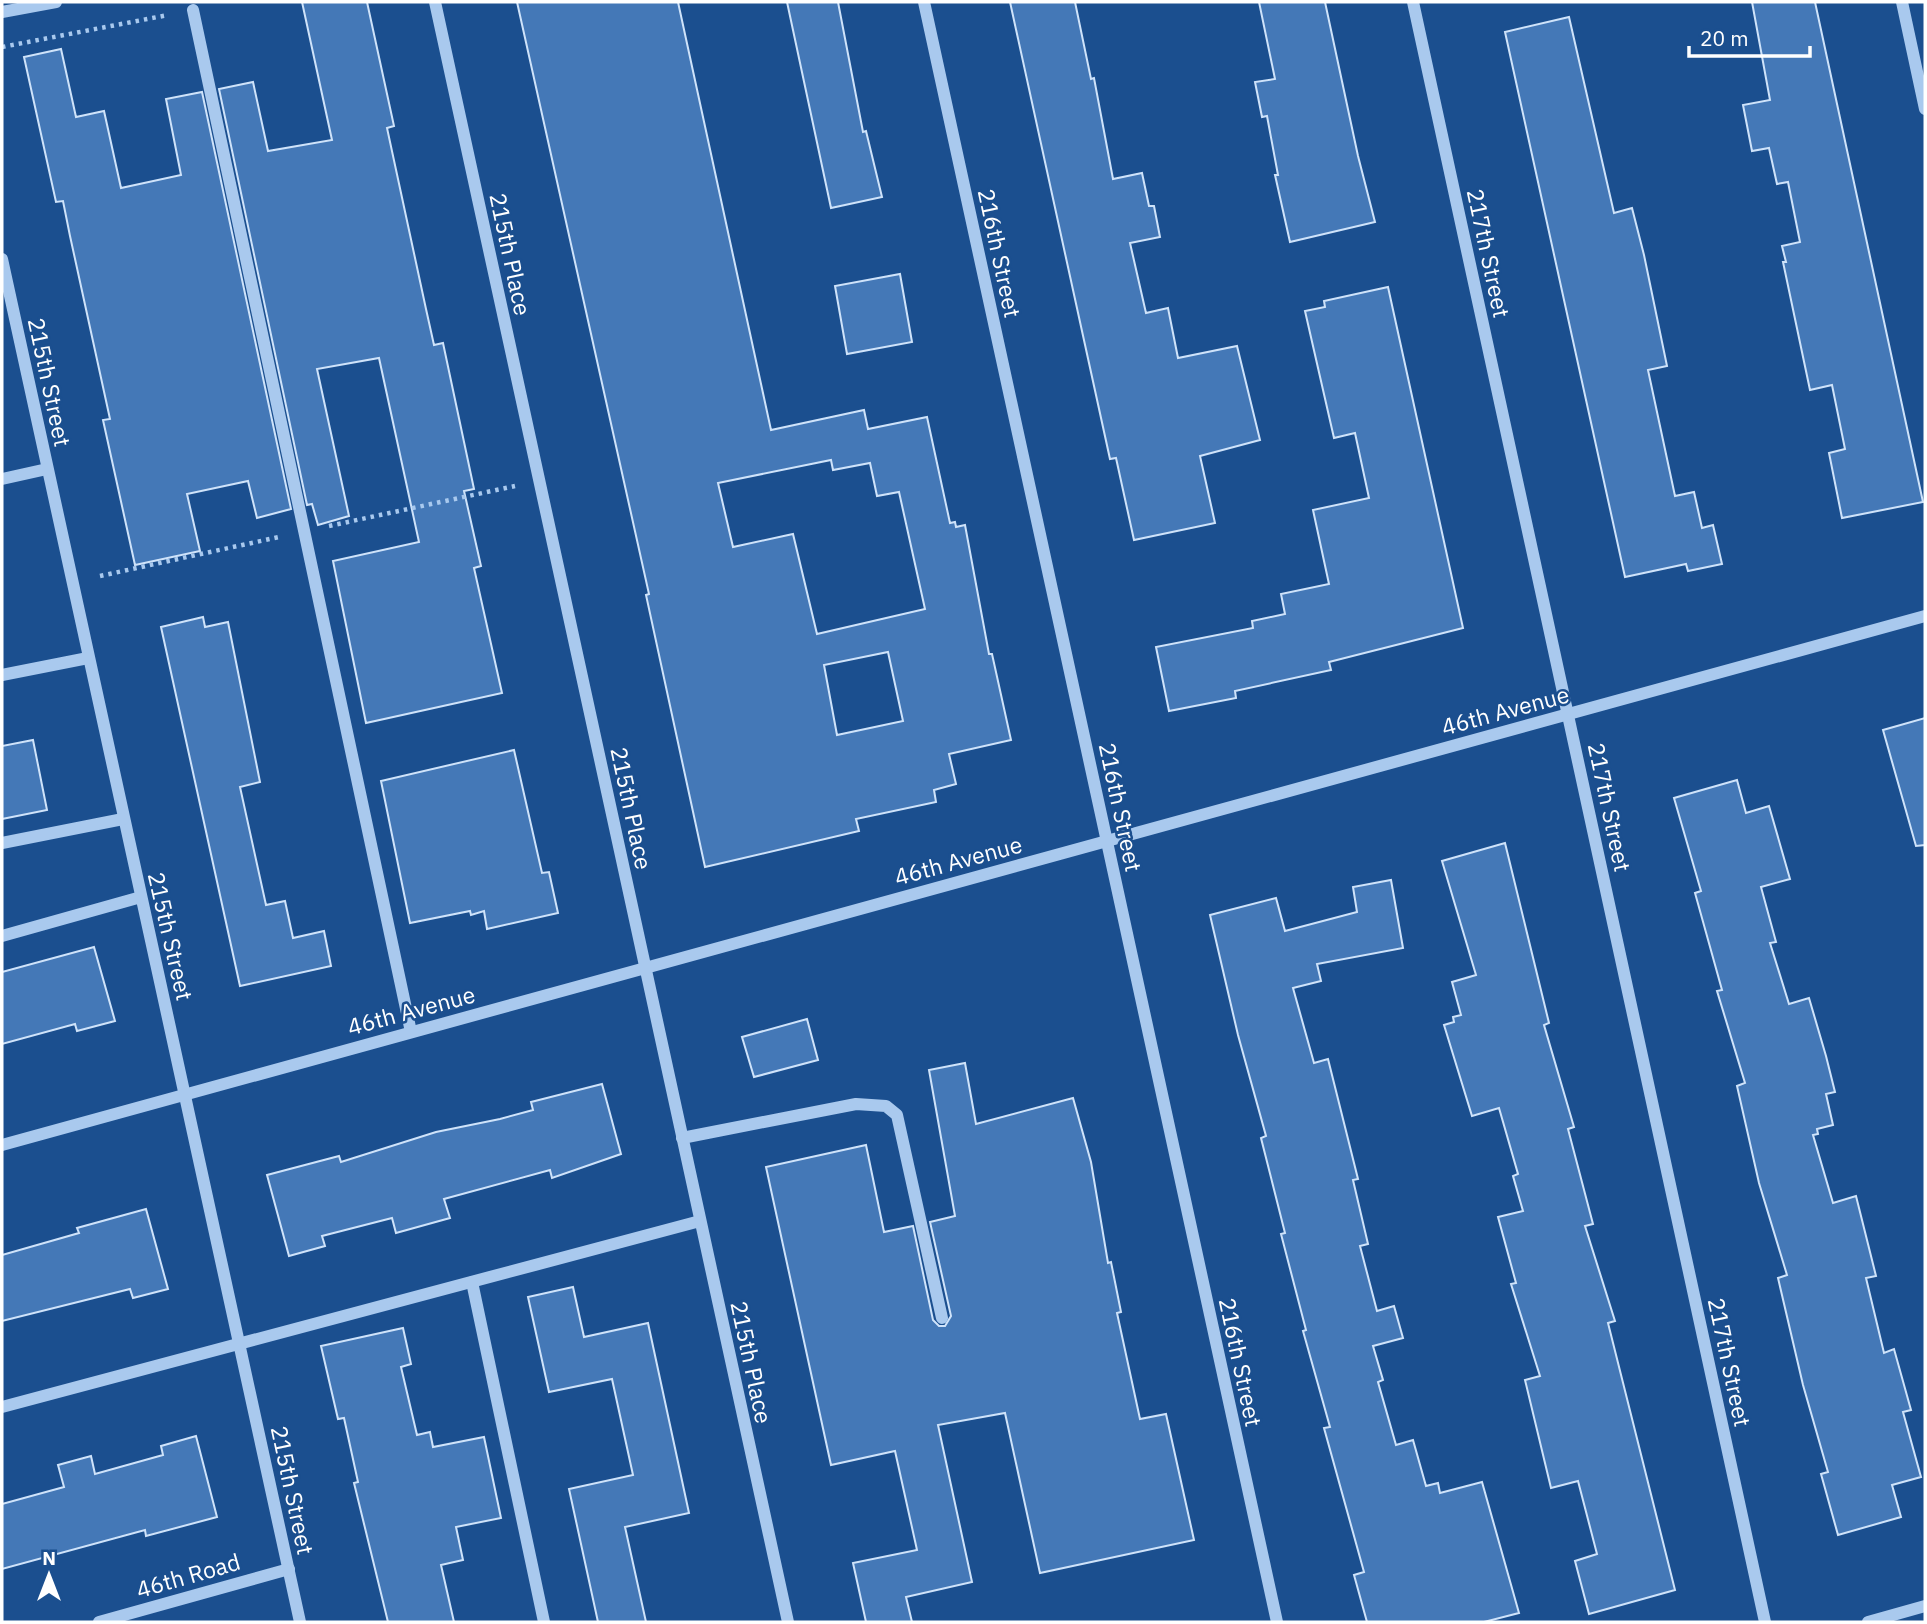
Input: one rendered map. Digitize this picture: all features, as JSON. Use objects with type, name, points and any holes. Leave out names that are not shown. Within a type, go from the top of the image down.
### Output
[{"type":"street","points":[[2,12],[56,2]]},
{"type":"street","name":"215th Place","points":[[435,2],[788,1622]]},
{"type":"street","name":"216th Street","points":[[924,2],[1277,1622]]},
{"type":"street","name":"217th Street","points":[[1413,2],[1765,1622]]},
{"type":"street","points":[[1902,2],[1925,109]]},
{"type":"street","points":[[193,10],[411,1032]]},
{"type":"street","name":"215th Street","points":[[2,259],[300,1622]]},
{"type":"street","points":[[2,479],[47,469]]},
{"type":"street","name":"46th Avenue","points":[[2,1145],[1925,616]]},
{"type":"street","points":[[2,675],[88,658]]},
{"type":"street","points":[[2,843],[123,819]]},
{"type":"street","points":[[2,936],[141,897]]},
{"type":"street","points":[[682,1138],[856,1104],[886,1106],[897,1115],[942,1318]]},
{"type":"street","points":[[2,1407],[700,1222]]},
{"type":"street","points":[[472,1282],[544,1622]]},
{"type":"street","name":"46th Road","points":[[99,1622],[289,1569]]},
{"type":"street","points":[[1868,1622],[1925,1606]]},
{"type":"path","points":[[2,47],[193,10]]},
{"type":"building","points":[[302,2],[367,2],[394,126],[387,128],[426,309],[434,345],[443,343],[474,489],[464,491],[481,566],[474,568],[502,693],[366,723],[333,561],[419,542],[379,358],[317,369],[349,516],[318,525],[312,504],[307,505],[219,89],[253,82],[268,151],[332,140]]},
{"type":"building","points":[[517,2],[678,2],[771,430],[864,410],[868,429],[927,417],[950,523],[955,522],[956,527],[965,525],[989,654],[992,654],[1011,740],[949,754],[956,784],[934,790],[936,802],[856,819],[859,831],[705,867],[646,595],[649,594]],"holes":[[[831,460],[833,470],[870,463],[877,496],[899,492],[925,609],[817,634],[793,534],[733,547],[718,483]],[[888,652],[903,721],[837,735],[824,665]]]},
{"type":"building","points":[[787,2],[838,2],[863,132],[866,131],[882,197],[831,208]]},
{"type":"building","points":[[1010,2],[1075,2],[1091,79],[1094,78],[1113,179],[1142,173],[1149,206],[1154,206],[1160,237],[1130,243],[1146,313],[1168,308],[1178,358],[1237,346],[1260,440],[1200,456],[1215,523],[1134,540],[1116,458],[1110,459]]},
{"type":"building","points":[[1259,2],[1325,2],[1375,222],[1290,242],[1275,175],[1278,175],[1267,116],[1262,117],[1255,82],[1275,79]]},
{"type":"building","points":[[1752,2],[1815,2],[1923,502],[1842,518],[1829,453],[1845,449],[1832,385],[1810,390],[1783,262],[1786,262],[1782,246],[1800,242],[1788,182],[1777,184],[1769,148],[1752,151],[1743,105],[1770,100]]},
{"type":"building","points":[[1569,17],[1614,213],[1632,208],[1644,255],[1667,366],[1648,370],[1675,496],[1694,492],[1702,528],[1713,525],[1722,564],[1688,571],[1686,564],[1625,577],[1505,32]]},
{"type":"building","points":[[61,49],[76,117],[104,111],[121,188],[181,175],[166,99],[202,92],[291,509],[257,518],[248,481],[187,494],[200,551],[135,565],[103,420],[110,419],[63,201],[56,202],[24,57]]},
{"type":"building","points":[[900,274],[912,342],[847,354],[835,286]]},
{"type":"building","points":[[1388,287],[1463,628],[1329,662],[1331,670],[1235,691],[1236,698],[1169,711],[1156,647],[1253,628],[1252,621],[1285,614],[1281,594],[1329,584],[1313,510],[1369,498],[1355,433],[1334,438],[1305,311],[1325,307],[1324,301]]},
{"type":"building","points":[[203,617],[205,627],[228,622],[260,782],[240,787],[266,905],[285,901],[293,938],[324,931],[331,966],[240,986],[161,627]]},
{"type":"building","points":[[1925,718],[1925,845],[1916,846],[1883,730]]},
{"type":"building","points":[[33,740],[47,810],[2,819],[2,746]]},
{"type":"building","points":[[514,750],[542,873],[549,872],[558,913],[487,929],[484,911],[471,915],[470,911],[410,923],[381,781]]},
{"type":"building","points":[[1737,780],[1746,813],[1769,806],[1790,879],[1761,887],[1776,942],[1770,943],[1789,1004],[1809,998],[1826,1056],[1835,1092],[1826,1094],[1833,1125],[1817,1129],[1818,1134],[1813,1135],[1833,1203],[1856,1196],[1876,1276],[1866,1278],[1884,1353],[1894,1349],[1911,1410],[1903,1412],[1921,1477],[1892,1485],[1901,1517],[1838,1535],[1821,1474],[1828,1472],[1803,1385],[1778,1278],[1787,1275],[1759,1183],[1737,1086],[1745,1083],[1717,991],[1722,990],[1695,893],[1701,891],[1674,798]]},
{"type":"building","points":[[1505,843],[1549,1023],[1544,1025],[1574,1127],[1568,1129],[1593,1224],[1585,1226],[1615,1321],[1608,1323],[1675,1590],[1589,1614],[1575,1561],[1597,1554],[1578,1481],[1551,1488],[1525,1380],[1540,1376],[1511,1284],[1516,1283],[1498,1217],[1523,1211],[1513,1176],[1518,1174],[1499,1108],[1472,1116],[1444,1025],[1454,1022],[1453,1017],[1461,1015],[1452,982],[1476,975],[1442,861]]},
{"type":"building","points":[[1391,880],[1403,948],[1317,964],[1321,981],[1293,988],[1314,1063],[1328,1059],[1358,1179],[1353,1180],[1368,1244],[1360,1246],[1377,1311],[1394,1306],[1403,1338],[1373,1346],[1383,1380],[1378,1382],[1396,1445],[1413,1440],[1426,1486],[1438,1483],[1440,1493],[1482,1482],[1519,1613],[1484,1622],[1367,1622],[1354,1575],[1364,1572],[1324,1428],[1330,1427],[1303,1331],[1306,1330],[1281,1234],[1285,1233],[1261,1138],[1266,1136],[1238,1035],[1210,915],[1276,898],[1285,931],[1357,912],[1353,887]]},
{"type":"building","points":[[94,947],[115,1021],[77,1031],[75,1024],[2,1044],[2,972]]},
{"type":"building","points":[[807,1019],[818,1060],[754,1077],[742,1037]]},
{"type":"building","points":[[965,1063],[976,1124],[1073,1098],[1091,1162],[1108,1263],[1111,1262],[1121,1312],[1117,1313],[1140,1419],[1166,1414],[1194,1540],[1040,1573],[1005,1413],[938,1425],[972,1582],[906,1597],[912,1622],[866,1622],[853,1563],[917,1550],[895,1451],[831,1465],[766,1167],[866,1145],[884,1232],[913,1226],[933,1320],[939,1326],[945,1326],[951,1316],[930,1222],[955,1216],[929,1070]]},
{"type":"building","points":[[602,1084],[621,1154],[552,1178],[550,1170],[444,1199],[450,1218],[396,1233],[392,1218],[322,1236],[325,1246],[289,1256],[267,1175],[339,1156],[341,1162],[436,1132],[500,1119],[533,1110],[531,1102]]},
{"type":"building","points":[[146,1209],[168,1289],[133,1298],[130,1289],[2,1321],[2,1255],[79,1233],[77,1228]]},
{"type":"building","points":[[573,1287],[584,1337],[648,1323],[689,1513],[625,1527],[646,1622],[598,1622],[569,1489],[633,1475],[612,1379],[549,1392],[528,1297]]},
{"type":"building","points":[[403,1328],[411,1364],[401,1367],[417,1435],[430,1432],[433,1447],[484,1437],[501,1518],[456,1527],[463,1560],[441,1565],[454,1622],[388,1622],[354,1483],[358,1482],[344,1418],[338,1419],[321,1346]]},
{"type":"building","points":[[196,1436],[217,1517],[146,1536],[145,1530],[2,1569],[2,1504],[64,1487],[58,1465],[91,1456],[95,1474],[163,1455],[161,1446]]}]
